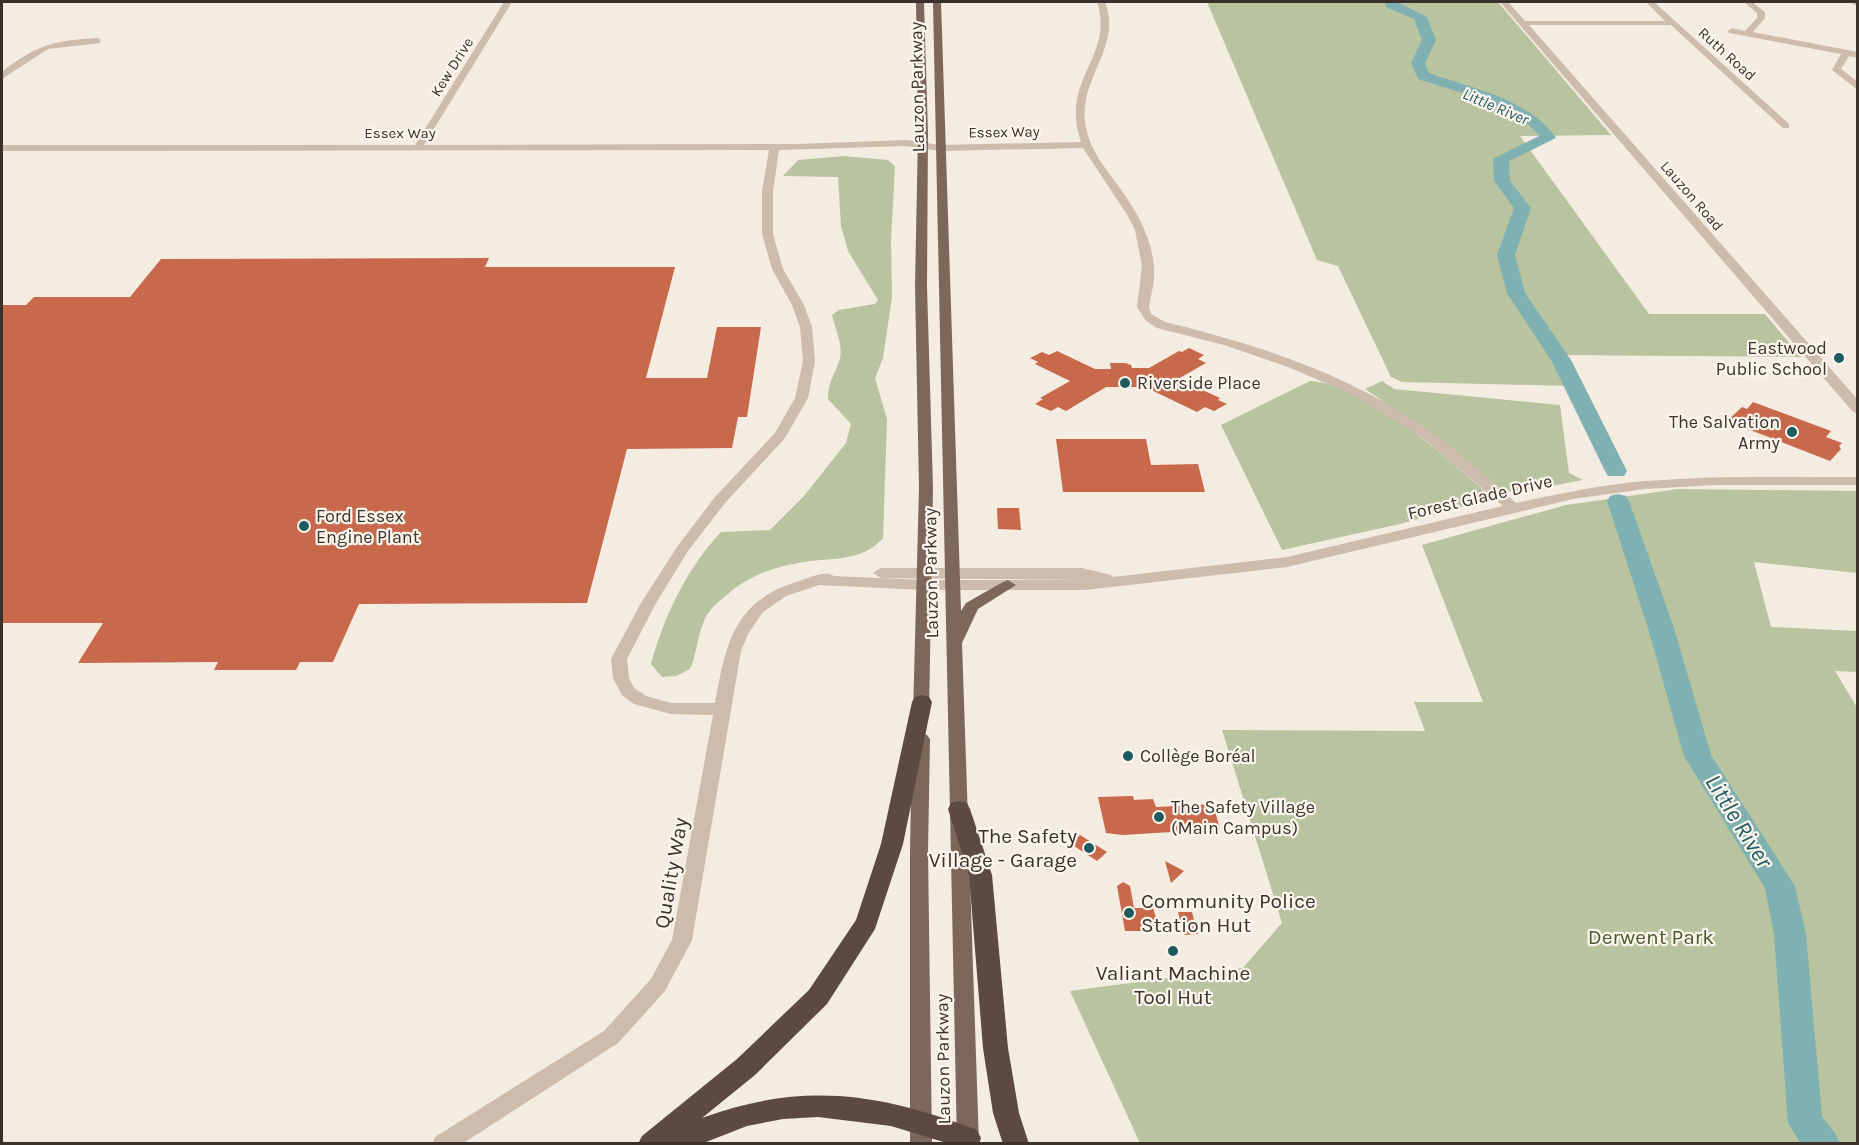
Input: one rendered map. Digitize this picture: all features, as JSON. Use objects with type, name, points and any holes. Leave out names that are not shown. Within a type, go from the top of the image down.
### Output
[{"type":"highway","points":[[651,1143],[746,1067],[818,997],[867,923],[892,844],[922,702]]},
{"type":"highway","points":[[959,809],[982,882],[988,983],[1006,1117],[1016,1143]]},
{"type":"highway","points":[[672,1143],[711,1124],[772,1108],[844,1105],[921,1132],[968,1140]]},
{"type":"main road","name":"Lauzon Parkway","points":[[920,2],[923,147],[921,286],[926,488],[919,852],[921,1132]]},
{"type":"main road","name":"Lauzon Parkway","points":[[937,2],[968,1140]]},
{"type":"main road","points":[[955,644],[971,606],[1008,585]]},
{"type":"street","name":"Kew Drive","points":[[418,147],[508,2]]},
{"type":"street","points":[[1101,2],[1107,16],[1107,35],[1083,85],[1079,101],[1079,115],[1086,145],[1138,227],[1148,262],[1143,307],[1148,317],[1161,325],[1266,353],[1317,372],[1368,398],[1415,426],[1459,460],[1513,508]]},
{"type":"street","name":"Lauzon Road","points":[[1504,2],[1857,409]]},
{"type":"street","name":"Ruth Road","points":[[1650,2],[1786,126]]},
{"type":"street","points":[[1747,34],[1761,18],[1761,12],[1748,2]]},
{"type":"street","points":[[1853,2],[1857,4]]},
{"type":"street","points":[[1522,23],[1674,23]]},
{"type":"street","points":[[1732,31],[1857,55]]},
{"type":"street","points":[[2,76],[32,51],[46,45],[96,41]]},
{"type":"street","points":[[1846,53],[1836,70],[1857,87]]},
{"type":"street","name":"Essex Way","points":[[2,148],[798,147],[890,150],[923,147],[1086,145]]},
{"type":"street","points":[[723,709],[673,709],[642,703],[624,689],[619,674],[619,659],[663,575],[708,514],[774,445],[795,409],[807,380],[809,347],[801,311],[776,266],[765,220],[766,191],[775,147]]},
{"type":"street","name":"Forest Glade Drive","points":[[954,579],[1008,585],[1084,585],[1114,580],[1157,578],[1287,562],[1513,508],[1573,495],[1645,484],[1716,481],[1857,481]]},
{"type":"street","name":"Forest Glade Drive","points":[[954,579],[1083,573],[1114,580]]},
{"type":"street","name":"Quality Way","points":[[443,1143],[611,1037],[658,985],[682,940],[733,651],[741,628],[755,608],[784,590],[818,580],[954,579]]},
{"type":"green space","points":[[1207,2],[1498,2],[1611,135],[1520,136],[1649,314],[1765,314],[1801,357],[1558,355],[1573,386],[1402,382],[1391,377],[1338,266],[1317,260]]},
{"type":"green space","points":[[844,156],[888,160],[895,166],[891,240],[892,297],[883,358],[875,378],[887,419],[883,538],[865,552],[844,558],[809,561],[770,570],[735,588],[708,613],[690,669],[676,676],[662,677],[651,664],[656,646],[687,577],[709,546],[721,532],[770,530],[804,496],[846,443],[851,424],[828,399],[829,387],[841,353],[832,315],[839,310],[875,304],[878,300],[848,251],[841,226],[838,177],[783,176],[798,160]]},
{"type":"green space","points":[[1310,381],[1333,385],[1356,395],[1404,424],[1487,493],[1487,500],[1400,524],[1282,550],[1221,425]]},
{"type":"green space","points":[[1382,381],[1394,389],[1560,405],[1569,473],[1583,480],[1517,492],[1503,491],[1452,448],[1365,389]]},
{"type":"green space","name":"Derwent Park","points":[[1678,489],[1857,491],[1857,573],[1754,562],[1771,627],[1857,631],[1857,672],[1835,671],[1858,709],[1857,1143],[1140,1143],[1070,991],[1243,968],[1282,923],[1222,730],[1425,731],[1414,702],[1483,702],[1422,545],[1566,505]]},
{"type":"building","name":"Ford Essex Engine Plant","points":[[489,258],[485,267],[675,267],[646,378],[707,378],[717,327],[761,327],[747,417],[738,417],[732,448],[627,449],[587,603],[359,604],[333,662],[300,662],[296,670],[214,670],[218,662],[78,663],[103,623],[2,623],[2,305],[26,305],[34,297],[130,297],[161,259]]},
{"type":"building","name":"Riverside Place","points":[[1189,348],[1204,355],[1198,359],[1206,363],[1178,379],[1220,398],[1218,400],[1227,404],[1214,411],[1205,407],[1197,412],[1145,387],[1106,387],[1066,411],[1058,407],[1051,411],[1035,404],[1043,399],[1040,398],[1070,381],[1035,364],[1038,362],[1030,358],[1042,352],[1049,355],[1057,351],[1095,369],[1111,369],[1110,363],[1125,363],[1131,365],[1132,368],[1149,368]]},
{"type":"building","name":"The Salvation Army","points":[[1753,402],[1831,431],[1826,437],[1842,443],[1839,446],[1841,449],[1830,461],[1727,421],[1742,407],[1747,409]]},
{"type":"building","points":[[1056,439],[1146,439],[1151,465],[1198,464],[1205,492],[1063,492]]},
{"type":"building","points":[[997,508],[1019,508],[1021,530],[998,529]]},
{"type":"building","name":"The Safety Village (Main Campus)","points":[[1133,796],[1134,800],[1153,799],[1156,807],[1213,804],[1220,829],[1123,835],[1106,833],[1098,797]]},
{"type":"building","name":"The Safety Village - Garage","points":[[1080,835],[1107,852],[1097,861],[1071,844]]},
{"type":"building","points":[[1165,861],[1184,871],[1171,883]]},
{"type":"building","points":[[1123,882],[1130,886],[1134,908],[1153,908],[1160,931],[1125,931],[1117,886]]},
{"type":"building","points":[[1178,912],[1192,912],[1198,934],[1184,935]]},
{"type":"waterway","name":"Little River","points":[[1391,2],[1420,17],[1429,40],[1418,63],[1423,76],[1511,108],[1528,117],[1548,138],[1501,159],[1502,181],[1523,208],[1506,255],[1516,293],[1561,360],[1616,471]]},
{"type":"waterway","name":"Little River","points":[[1618,501],[1661,628],[1698,756],[1780,886],[1790,934],[1805,1123],[1823,1144]]},
{"type":"place","name":"Eastwood Public School","points":[[1839,358]]},
{"type":"place","name":"Riverside Place","points":[[1125,383]]},
{"type":"place","name":"The Salvation Army","points":[[1792,432]]},
{"type":"place","name":"Ford Essex Engine Plant","points":[[304,526]]},
{"type":"place","name":"Collège Boréal","points":[[1128,756]]},
{"type":"place","name":"The Safety Village (Main Campus)","points":[[1159,817]]},
{"type":"place","name":"The Safety Village - Garage","points":[[1089,848]]},
{"type":"place","name":"Community Police Station Hut","points":[[1129,913]]},
{"type":"place","name":"Valiant Machine Tool Hut","points":[[1173,951]]}]
